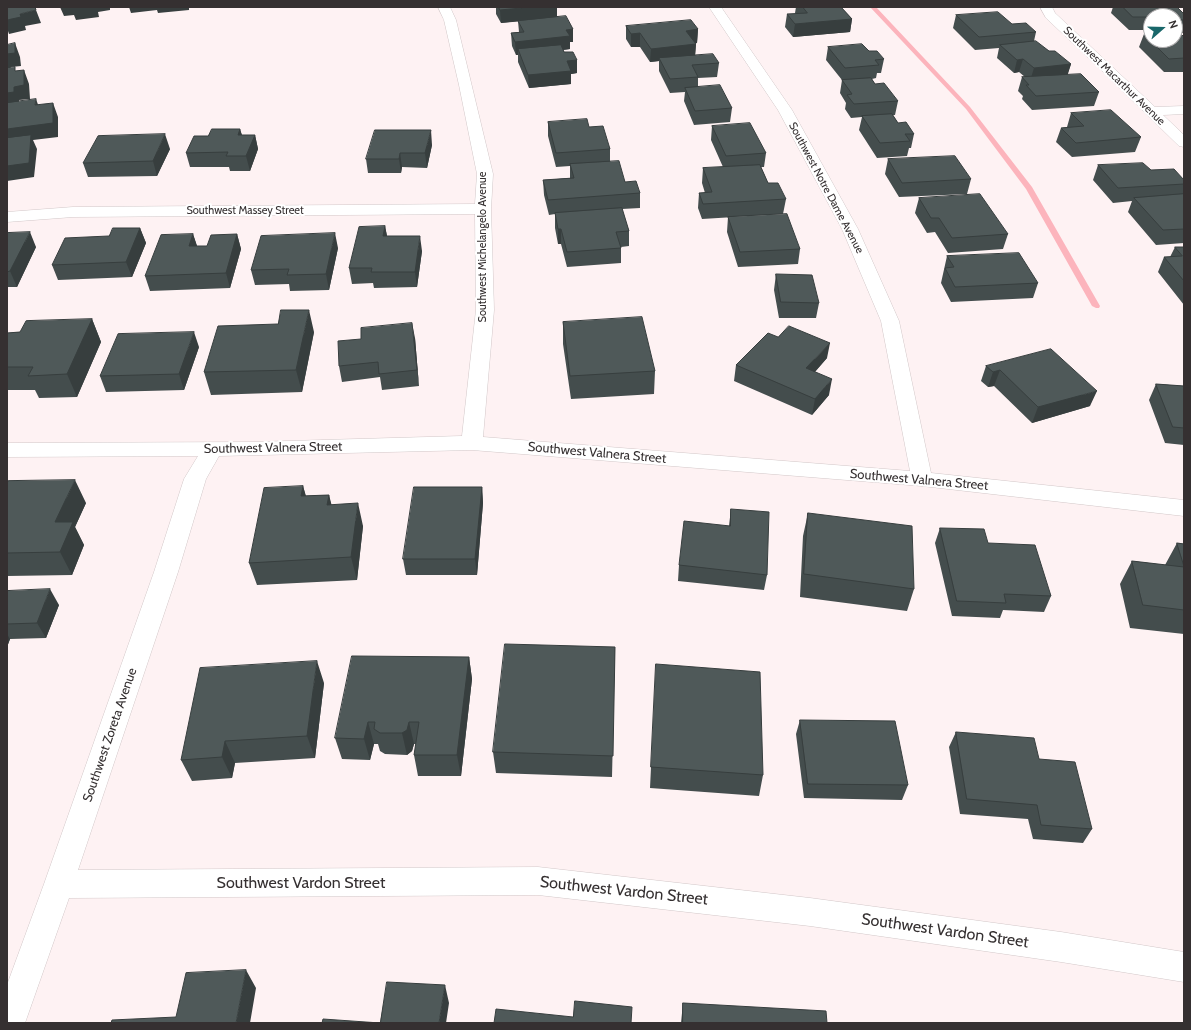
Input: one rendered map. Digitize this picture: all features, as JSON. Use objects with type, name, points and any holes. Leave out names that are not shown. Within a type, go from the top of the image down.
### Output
[{"type":"street","name":"Southwest Michelangelo Avenue","points":[[444,7],[450,20],[466,85],[485,174],[483,209],[485,310],[472,443]]},
{"type":"street","name":"Southwest Notre Dame Avenue","points":[[715,7],[785,110],[850,229],[890,321],[922,479]]},
{"type":"street","name":"Southwest Macarthur Avenue","points":[[1046,7],[1050,15],[1184,143]]},
{"type":"street","points":[[1151,111],[1184,110]]},
{"type":"street","name":"Southwest Massey Street","points":[[7,217],[74,212],[483,209]]},
{"type":"street","name":"Southwest Valnera Street","points":[[7,450],[253,449],[472,443],[922,479],[1184,508]]},
{"type":"street","name":"Southwest Zoreta Avenue","points":[[9,1023],[59,884],[166,572],[195,479],[213,449]]},
{"type":"street","name":"Southwest Vardon Street","points":[[59,884],[538,881],[810,912],[1061,947],[1184,967]]},
{"type":"building","points":[[35,7],[36,10],[20,14],[21,17],[7,20],[7,8]]},
{"type":"building","points":[[499,7],[532,7],[500,10]]},
{"type":"building","points":[[803,7],[841,7],[852,19],[795,24],[787,14],[807,13]]},
{"type":"building","points":[[1123,7],[1178,8],[1143,8],[1143,17],[1133,17]]},
{"type":"building","points":[[998,12],[1012,24],[1026,23],[1036,32],[979,37],[956,15]]},
{"type":"building","points":[[566,16],[573,29],[566,30],[570,36],[515,42],[511,33],[524,32],[518,21]]},
{"type":"building","points":[[691,20],[698,29],[686,31],[696,44],[651,49],[640,33],[631,34],[626,26]]},
{"type":"building","points":[[1183,36],[1184,58],[1169,59],[1158,48],[1183,48]]},
{"type":"building","points":[[1036,41],[1049,51],[1055,51],[1071,64],[1034,68],[1023,59],[1017,60],[1000,45]]},
{"type":"building","points":[[15,43],[15,53],[7,54],[7,45]]},
{"type":"building","points":[[862,44],[869,51],[877,51],[884,59],[875,60],[879,65],[845,68],[828,47]]},
{"type":"building","points":[[561,45],[564,52],[573,52],[577,60],[567,61],[571,71],[528,75],[518,49]]},
{"type":"building","points":[[713,54],[719,63],[692,65],[698,77],[670,79],[659,58]]},
{"type":"building","points":[[15,67],[15,71],[24,70],[24,85],[14,87],[14,92],[7,93],[7,68]]},
{"type":"building","points":[[1081,74],[1099,92],[1036,96],[1026,85],[1029,85],[1022,77]]},
{"type":"building","points":[[871,78],[875,84],[884,83],[898,101],[854,104],[847,95],[852,94],[842,80]]},
{"type":"building","points":[[720,85],[732,108],[695,111],[685,88]]},
{"type":"building","points":[[36,99],[35,105],[53,103],[53,123],[7,129],[7,103]]},
{"type":"building","points":[[1111,110],[1141,137],[1076,143],[1061,128],[1084,126],[1071,113]]},
{"type":"building","points":[[892,114],[898,123],[906,122],[914,134],[905,134],[910,141],[880,143],[862,116]]},
{"type":"building","points":[[587,119],[589,127],[603,126],[610,149],[556,153],[548,122]]},
{"type":"building","points":[[750,123],[766,153],[726,156],[712,126]]},
{"type":"building","points":[[212,129],[240,129],[238,135],[255,135],[246,156],[226,156],[228,152],[186,153],[194,136],[208,136]]},
{"type":"building","points":[[375,130],[431,130],[425,153],[400,153],[399,159],[366,159]]},
{"type":"building","points":[[165,134],[153,161],[83,163],[98,136]]},
{"type":"building","points":[[31,135],[29,163],[7,166],[7,138]]},
{"type":"building","points":[[955,156],[971,179],[902,183],[888,159]]},
{"type":"building","points":[[619,161],[625,182],[636,181],[640,193],[548,200],[543,180],[574,178],[570,164]]},
{"type":"building","points":[[1143,163],[1151,170],[1174,169],[1184,180],[1184,184],[1118,188],[1098,165]]},
{"type":"building","points":[[760,165],[768,183],[778,183],[786,199],[703,204],[699,193],[712,192],[703,168]]},
{"type":"building","points":[[980,194],[1008,234],[952,238],[939,218],[931,218],[919,198]]},
{"type":"building","points":[[1184,194],[1184,229],[1163,230],[1134,198]]},
{"type":"building","points":[[622,208],[629,231],[616,232],[621,248],[567,252],[561,229],[558,229],[555,213]]},
{"type":"building","points":[[787,214],[800,249],[740,252],[728,217]]},
{"type":"building","points":[[385,226],[383,236],[420,236],[415,272],[371,272],[372,268],[349,268],[359,227]]},
{"type":"building","points":[[113,228],[140,228],[126,262],[52,265],[65,238],[109,236]]},
{"type":"building","points":[[30,232],[10,271],[7,272],[7,233]]},
{"type":"building","points":[[335,233],[326,274],[287,275],[289,269],[251,270],[261,236]]},
{"type":"building","points":[[193,234],[189,246],[207,246],[211,235],[237,234],[226,273],[145,276],[161,235]]},
{"type":"building","points":[[1175,247],[1184,247],[1184,281],[1164,257],[1182,256]]},
{"type":"building","points":[[1019,253],[1038,283],[955,287],[945,268],[954,267],[947,256]]},
{"type":"building","points":[[776,274],[812,275],[819,303],[781,302]]},
{"type":"building","points":[[281,310],[309,310],[296,370],[204,372],[218,326],[278,324]]},
{"type":"building","points":[[642,317],[655,371],[570,376],[563,322]]},
{"type":"building","points":[[92,319],[67,374],[28,376],[33,367],[7,367],[7,333],[20,332],[26,321]]},
{"type":"building","points":[[412,323],[417,370],[379,374],[378,362],[339,366],[338,341],[361,339],[361,328]]},
{"type":"building","points":[[789,326],[830,343],[806,368],[832,379],[815,399],[736,365],[768,333],[778,337]]},
{"type":"building","points":[[194,332],[179,374],[100,376],[118,334]]},
{"type":"building","points":[[1051,349],[1097,391],[1038,407],[1000,370],[993,372],[986,366]]},
{"type":"building","points":[[1156,384],[1184,386],[1184,428],[1173,427]]},
{"type":"building","points":[[75,480],[55,522],[73,522],[60,552],[7,553],[8,481]]},
{"type":"building","points":[[303,486],[301,496],[329,495],[327,505],[358,503],[351,557],[249,563],[264,488]]},
{"type":"building","points":[[414,487],[482,487],[475,559],[403,559]]},
{"type":"building","points":[[731,509],[769,512],[767,575],[679,565],[684,521],[730,526]]},
{"type":"building","points":[[808,513],[912,526],[914,589],[804,574]]},
{"type":"building","points":[[940,528],[984,529],[988,543],[1035,545],[1051,596],[1004,594],[1006,603],[957,601]]},
{"type":"building","points":[[1177,543],[1184,544],[1184,566]]},
{"type":"building","points":[[1132,561],[1184,567],[1184,610],[1143,605]]},
{"type":"building","points":[[50,589],[37,623],[7,624],[7,591]]},
{"type":"building","points":[[505,644],[615,647],[613,756],[493,752]]},
{"type":"building","points":[[352,656],[469,657],[457,755],[414,755],[419,722],[409,722],[407,730],[402,733],[380,733],[374,729],[375,722],[368,722],[364,739],[335,738]]},
{"type":"building","points":[[317,661],[307,736],[225,741],[222,757],[181,760],[200,668]]},
{"type":"building","points":[[656,664],[760,672],[763,775],[651,767]]},
{"type":"building","points":[[800,720],[895,721],[908,785],[808,784]]},
{"type":"building","points":[[956,732],[1034,738],[1039,759],[1075,762],[1092,829],[1041,825],[1037,805],[967,799]]},
{"type":"building","points":[[246,970],[236,1023],[111,1023],[112,1020],[176,1017],[186,973]]},
{"type":"building","points":[[387,982],[445,985],[439,1023],[380,1023]]},
{"type":"building","points":[[575,1001],[632,1007],[631,1023],[494,1023],[496,1009],[573,1017]]},
{"type":"building","points":[[683,1003],[826,1011],[827,1023],[683,1023]]},
{"type":"building","points":[[323,1019],[380,1023],[322,1023]]},
{"type":"waterway","points":[[873,7],[968,108],[1029,189],[1096,306]]}]
